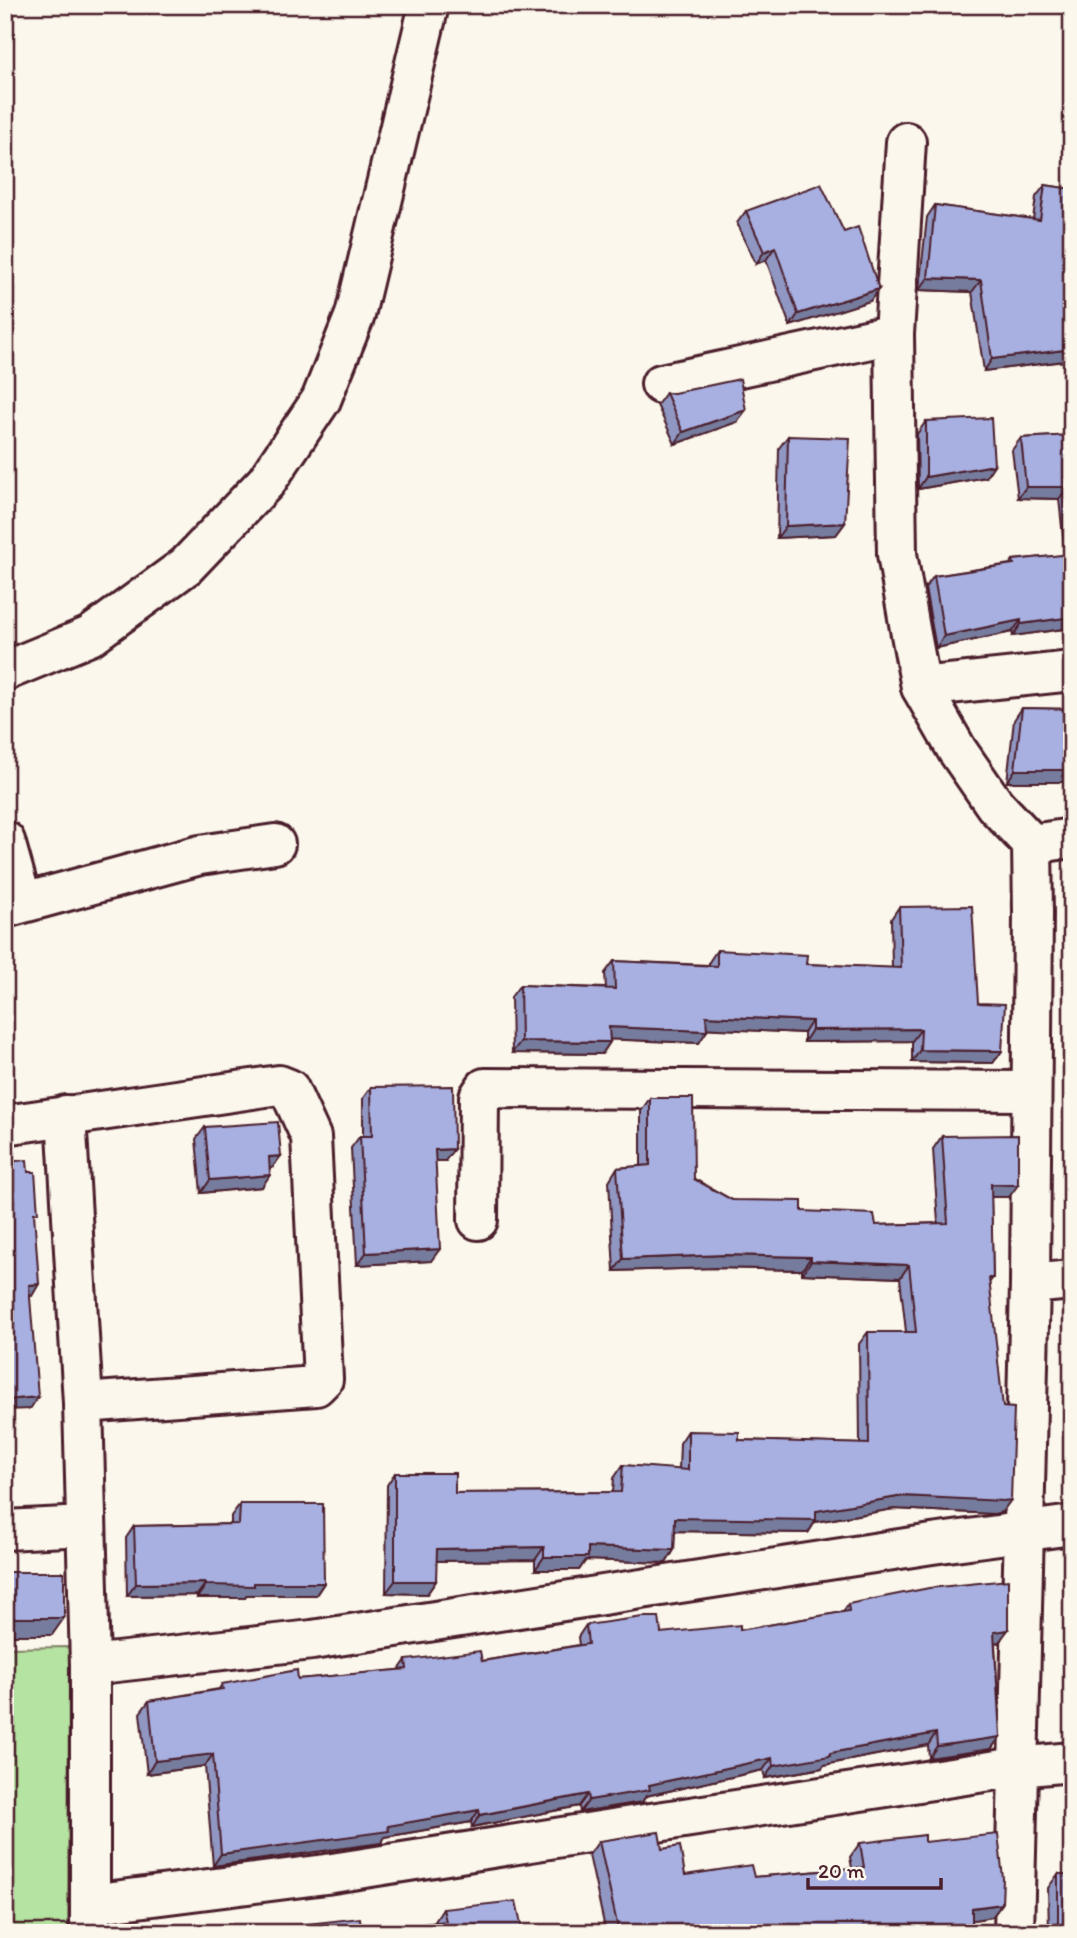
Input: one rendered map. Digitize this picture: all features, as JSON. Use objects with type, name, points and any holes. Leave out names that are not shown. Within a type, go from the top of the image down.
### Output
[{"type":"street","points":[[5,671],[90,636],[186,566],[266,482],[321,400],[355,315],[429,5]]},
{"type":"street","points":[[906,142],[894,334],[897,554],[921,687],[957,750],[995,805],[1032,844],[1030,1284],[1014,1933]]},
{"type":"street","points":[[661,384],[894,334]]},
{"type":"street","points":[[921,687],[1072,671]]},
{"type":"street","points":[[1032,844],[1072,838]]},
{"type":"street","points":[[5,841],[14,905],[200,855],[275,844]]},
{"type":"street","points":[[5,1125],[279,1085],[289,1089],[311,1137],[323,1379],[316,1386],[83,1402]]},
{"type":"street","points":[[478,1220],[479,1097],[485,1088],[1030,1091]]},
{"type":"street","points":[[66,1115],[83,1402],[90,1665],[90,1918],[326,1874],[1017,1767],[1072,1762]]},
{"type":"street","points":[[1030,1284],[1072,1280]]},
{"type":"street","points":[[90,1665],[312,1640],[1024,1530],[1072,1525]]},
{"type":"street","points":[[5,1530],[86,1526]]},
{"type":"green space","points":[[69,1647],[68,1933],[5,1933],[5,1648]]},
{"type":"building","points":[[821,184],[844,232],[858,227],[879,289],[798,314],[775,247],[764,252],[746,211]]},
{"type":"building","points":[[1045,185],[1072,189],[1072,349],[992,359],[981,280],[928,278],[935,205],[1040,220]]},
{"type":"building","points":[[740,379],[746,410],[683,432],[666,393]]},
{"type":"building","points":[[991,418],[994,465],[926,477],[926,421]]},
{"type":"building","points":[[1072,435],[1072,529],[1068,487],[1026,487],[1021,438]]},
{"type":"building","points":[[788,436],[850,438],[845,523],[786,526]]},
{"type":"building","points":[[1072,554],[1072,617],[1021,624],[1021,620],[944,636],[934,576],[1014,564],[1013,560]]},
{"type":"building","points":[[1022,708],[1072,709],[1072,770],[1015,770]]},
{"type":"building","points":[[972,906],[978,1003],[1005,1004],[1002,1051],[920,1050],[921,1029],[812,1030],[812,1021],[706,1016],[707,1031],[609,1027],[610,1042],[521,1041],[520,985],[615,989],[614,961],[717,966],[717,950],[807,955],[806,964],[901,968],[899,907]]},
{"type":"building","points":[[453,1086],[454,1149],[435,1150],[440,1249],[366,1253],[360,1136],[372,1136],[371,1087]]},
{"type":"building","points":[[650,1098],[693,1098],[694,1179],[732,1200],[802,1201],[802,1211],[874,1214],[876,1225],[948,1223],[942,1136],[1018,1135],[1018,1185],[991,1184],[993,1278],[989,1278],[1003,1407],[1014,1408],[1011,1500],[903,1496],[816,1511],[816,1520],[675,1518],[674,1550],[588,1547],[588,1557],[544,1557],[544,1547],[437,1549],[436,1581],[395,1581],[395,1473],[455,1473],[455,1493],[621,1492],[623,1465],[688,1470],[688,1431],[739,1432],[739,1440],[869,1444],[868,1332],[916,1332],[909,1265],[811,1261],[811,1257],[724,1255],[623,1259],[617,1168],[650,1165]]},
{"type":"building","points":[[278,1122],[281,1156],[269,1157],[270,1175],[210,1180],[205,1127]]},
{"type":"building","points":[[27,1160],[28,1172],[35,1172],[38,1213],[34,1213],[39,1284],[29,1285],[38,1397],[5,1400],[5,1162]]},
{"type":"building","points":[[240,1504],[323,1504],[324,1583],[254,1583],[254,1586],[206,1583],[136,1584],[134,1526],[239,1524]]},
{"type":"building","points":[[5,1572],[64,1572],[64,1618],[5,1618]]},
{"type":"building","points":[[1008,1580],[1008,1630],[994,1632],[1000,1737],[937,1746],[936,1733],[773,1766],[772,1758],[649,1785],[650,1790],[589,1800],[588,1794],[480,1815],[479,1810],[388,1826],[389,1831],[221,1854],[213,1754],[155,1761],[149,1701],[223,1689],[222,1684],[297,1670],[298,1679],[407,1669],[406,1660],[480,1651],[482,1661],[588,1644],[586,1625],[643,1617],[659,1617],[661,1633],[740,1625],[740,1630],[849,1611],[848,1604],[929,1588]]},
{"type":"building","points":[[659,1832],[662,1849],[680,1846],[685,1875],[751,1865],[754,1877],[864,1867],[860,1843],[925,1835],[925,1842],[998,1834],[1003,1878],[1002,1904],[972,1908],[972,1933],[619,1933],[599,1841]]},
{"type":"building","points":[[1058,1874],[1072,1874],[1072,1933],[1058,1933]]},
{"type":"building","points":[[516,1901],[523,1933],[208,1933],[290,1928],[289,1926],[360,1918],[361,1932],[446,1921],[443,1909]]},
{"type":"building","points":[[132,1930],[208,1933],[132,1933]]}]
